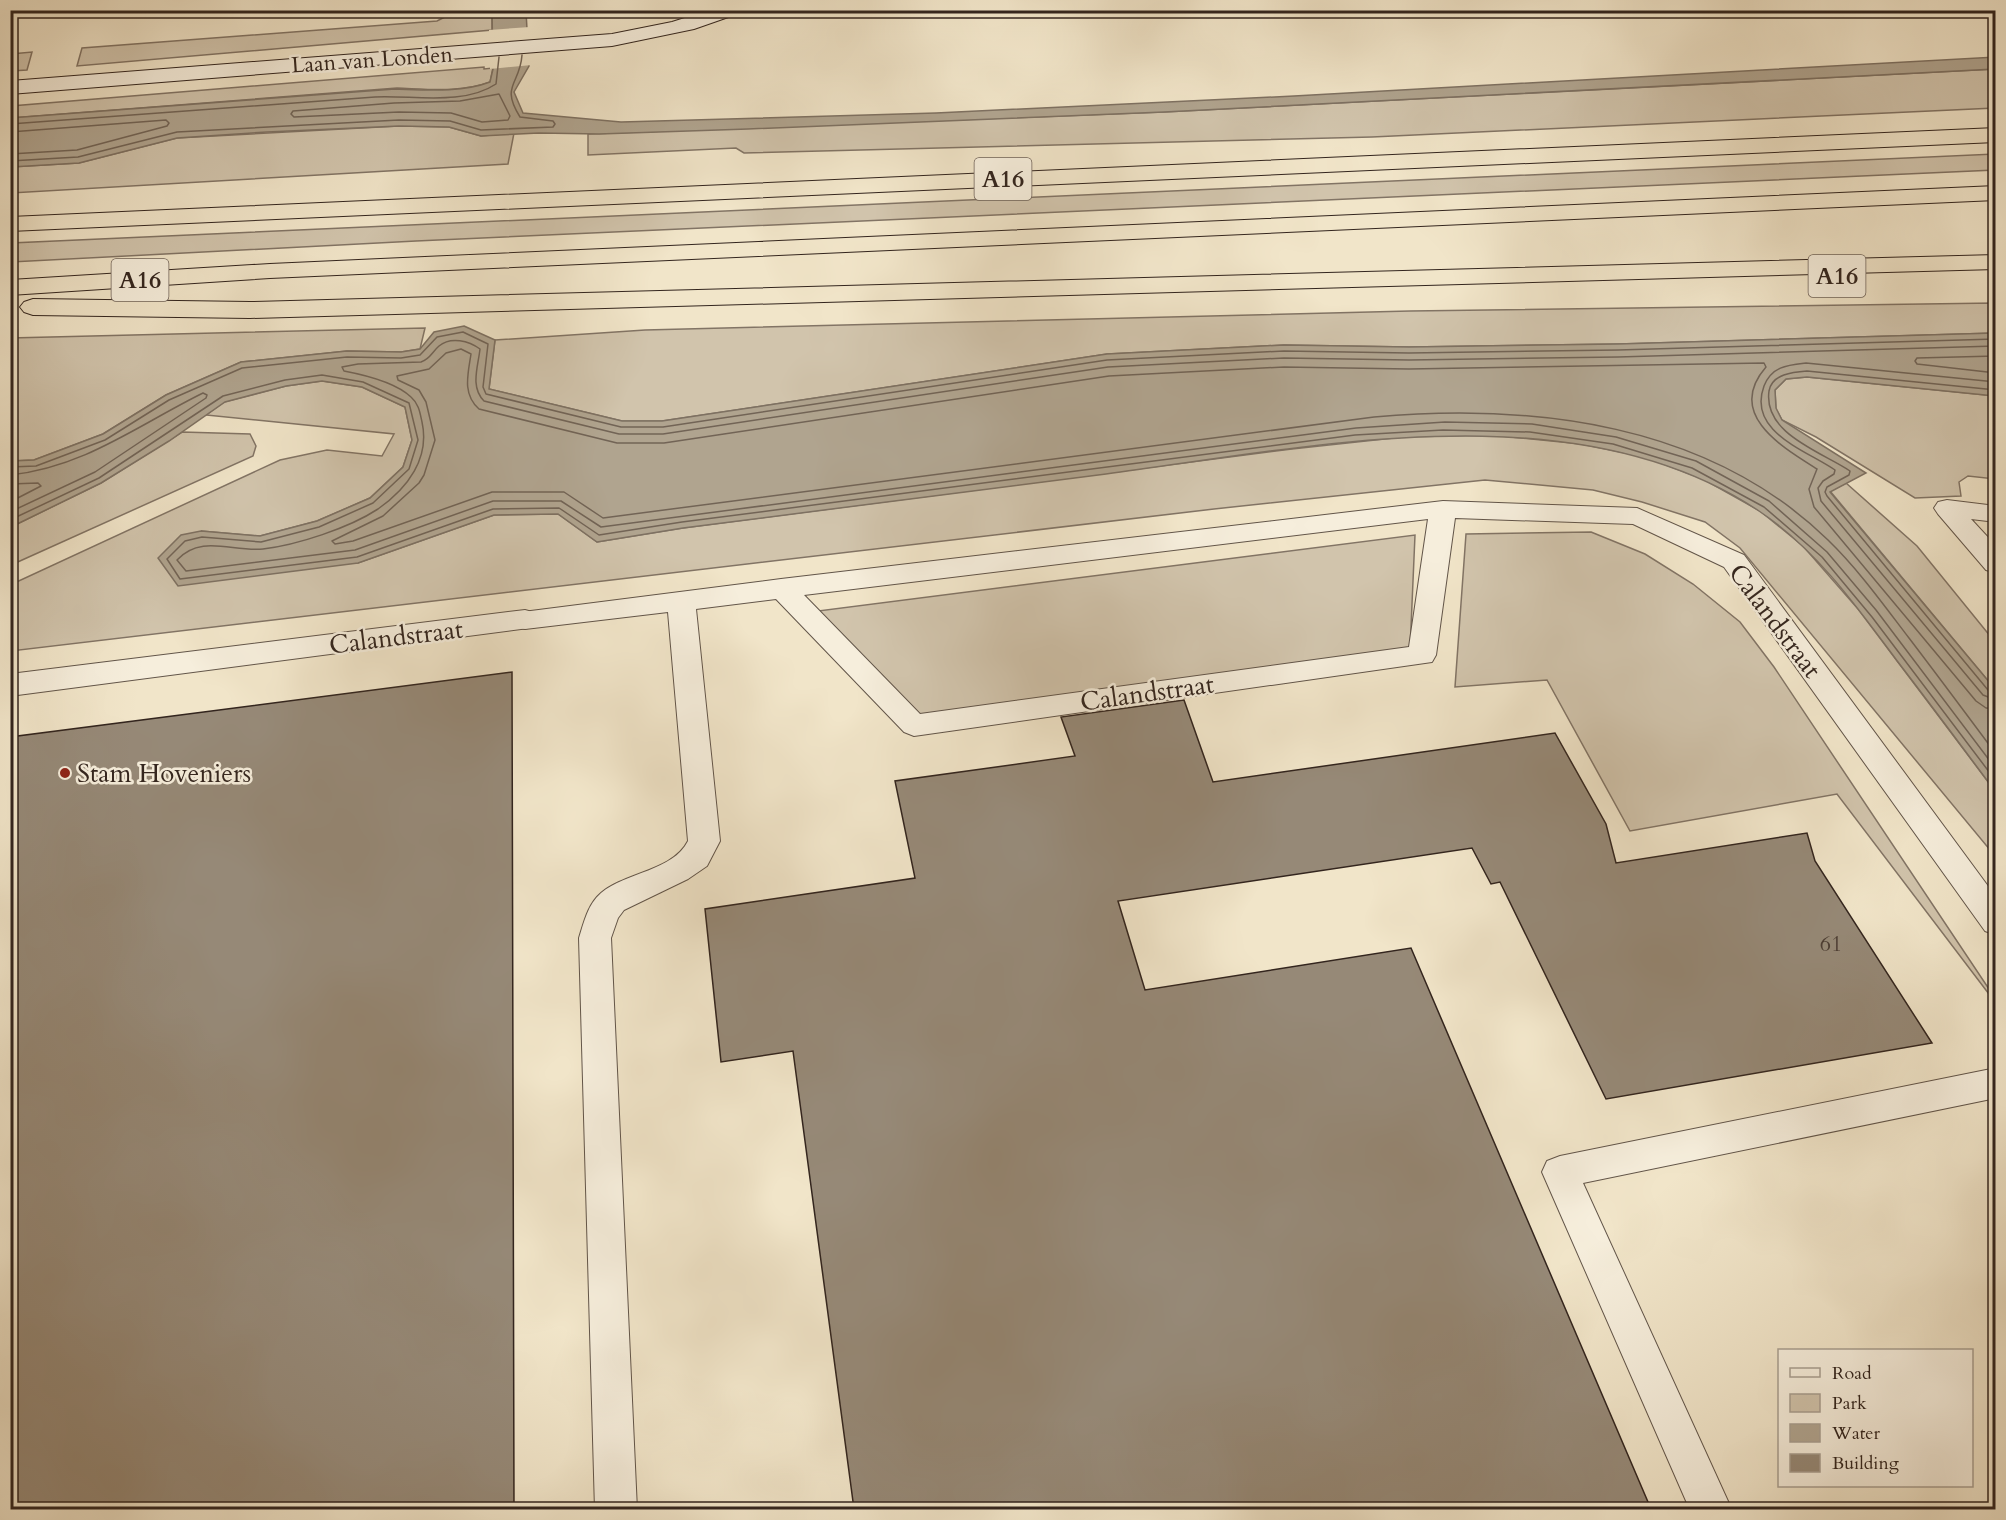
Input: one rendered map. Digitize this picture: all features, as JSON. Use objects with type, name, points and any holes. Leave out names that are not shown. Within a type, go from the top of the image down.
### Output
[{"type":"highway","name":"A16","points":[[10,224],[1995,135]]},
{"type":"highway","name":"A16","points":[[10,288],[294,270],[1995,193]]},
{"type":"highway","name":"A16","points":[[10,306],[250,310],[1995,262]]},
{"type":"highway","name":"A16","points":[[1678,271],[1995,281]]},
{"type":"street","name":"Laan van Londen","points":[[10,88],[542,47],[645,34],[711,18],[730,10]]},
{"type":"street","name":"Calandstraat","points":[[10,685],[525,620]]},
{"type":"lane","name":"Calandstraat","points":[[781,588],[914,725],[1422,655],[1443,508]]},
{"type":"lane","name":"Calandstraat","points":[[525,620],[1443,508],[1637,516],[1734,561],[1995,922]]},
{"type":"lane","points":[[1995,514],[1947,508],[1995,564]]},
{"type":"lane","points":[[616,1509],[595,938],[603,913],[613,901],[676,870],[696,857],[704,841],[681,601]]},
{"type":"lane","points":[[1711,1509],[1560,1172],[1995,1083]]},
{"type":"green space","points":[[450,11],[492,11],[492,30],[77,66],[82,48],[437,21],[449,15]]},
{"type":"green space","points":[[32,52],[27,70],[11,71],[11,54]]},
{"type":"green space","points":[[484,67],[484,69],[493,68],[490,82],[468,88],[397,88],[11,118],[11,106]]},
{"type":"green space","points":[[1996,69],[1995,108],[1372,137],[744,153],[736,148],[588,155],[588,134],[1164,112]]},
{"type":"green space","points":[[399,126],[449,127],[481,136],[514,133],[508,164],[11,193],[11,167],[79,163],[177,138]]},
{"type":"green space","points":[[1995,154],[1995,170],[416,241],[11,262],[11,243]]},
{"type":"green space","points":[[1995,303],[1995,333],[1618,344],[1409,347],[1284,345],[1107,354],[662,421],[622,421],[489,389],[495,340],[645,330],[1410,311]]},
{"type":"green space","points":[[425,328],[420,349],[401,352],[347,351],[241,362],[166,395],[103,434],[34,460],[11,461],[10,338]]},
{"type":"green space","points":[[1807,377],[1995,396],[1995,479],[1968,476],[1959,482],[1961,496],[1915,498],[1816,437],[1782,420],[1776,409],[1775,390],[1786,379]]},
{"type":"green space","points":[[322,381],[362,387],[405,407],[412,440],[403,467],[370,498],[317,521],[260,536],[201,531],[358,563],[494,515],[558,514],[597,542],[683,528],[1292,449],[1403,437],[1490,435],[1581,444],[1645,457],[1703,479],[1760,511],[1803,546],[1858,609],[1995,791],[1995,856],[1740,548],[1705,522],[1642,502],[1593,490],[1485,480],[1214,509],[11,651],[10,585],[280,460],[327,450],[382,456],[394,434],[206,415],[224,402],[286,386]]},
{"type":"green space","points":[[182,432],[250,434],[256,446],[253,456],[11,565],[11,527],[101,483]]},
{"type":"green space","points":[[1846,483],[1917,546],[1995,642],[1995,689],[1830,491]]},
{"type":"green space","points":[[1591,532],[1645,554],[1693,584],[1740,622],[1774,667],[1995,998],[1995,1002],[1837,794],[1630,831],[1547,680],[1455,687],[1466,534]]},
{"type":"green space","points":[[1415,535],[1410,650],[899,723],[810,612]]},
{"type":"water","points":[[492,10],[526,11],[529,66],[514,92],[523,113],[621,122],[936,113],[1294,96],[1996,57],[1995,69],[1164,112],[599,134],[539,133],[481,136],[449,127],[399,126],[267,132],[177,138],[79,163],[11,167],[10,118],[395,89],[431,90],[479,86],[490,82],[493,69]]},
{"type":"water","points":[[464,326],[495,340],[489,389],[622,421],[662,421],[1107,354],[1284,345],[1409,347],[1618,344],[1995,333],[1995,396],[1807,377],[1786,379],[1775,390],[1776,408],[1782,420],[1866,473],[1830,492],[1995,689],[1995,791],[1835,580],[1780,526],[1759,511],[1687,473],[1608,450],[1526,438],[1441,436],[1355,441],[683,528],[597,542],[558,514],[494,515],[358,563],[178,586],[158,558],[181,535],[201,531],[260,536],[317,521],[370,498],[403,467],[412,440],[405,407],[362,387],[322,381],[286,386],[225,402],[169,441],[101,483],[11,527],[11,461],[34,460],[103,434],[166,395],[241,362],[347,351],[401,352],[420,349],[434,332]]},
{"type":"pier","points":[[530,27],[532,65],[490,69],[489,30]]},
{"type":"building","points":[[512,672],[514,1509],[10,1509],[10,737]]},
{"type":"building","points":[[1184,700],[1213,782],[1555,733],[1606,824],[1616,863],[1807,833],[1815,861],[1932,1043],[1606,1099],[1500,882],[1491,884],[1472,848],[1118,901],[1145,990],[1411,948],[1651,1509],[854,1509],[793,1051],[721,1062],[705,909],[915,878],[895,781],[1075,756],[1061,717]]},
{"type":"place","name":"Stam Hoveniers","points":[[65,773]]}]
